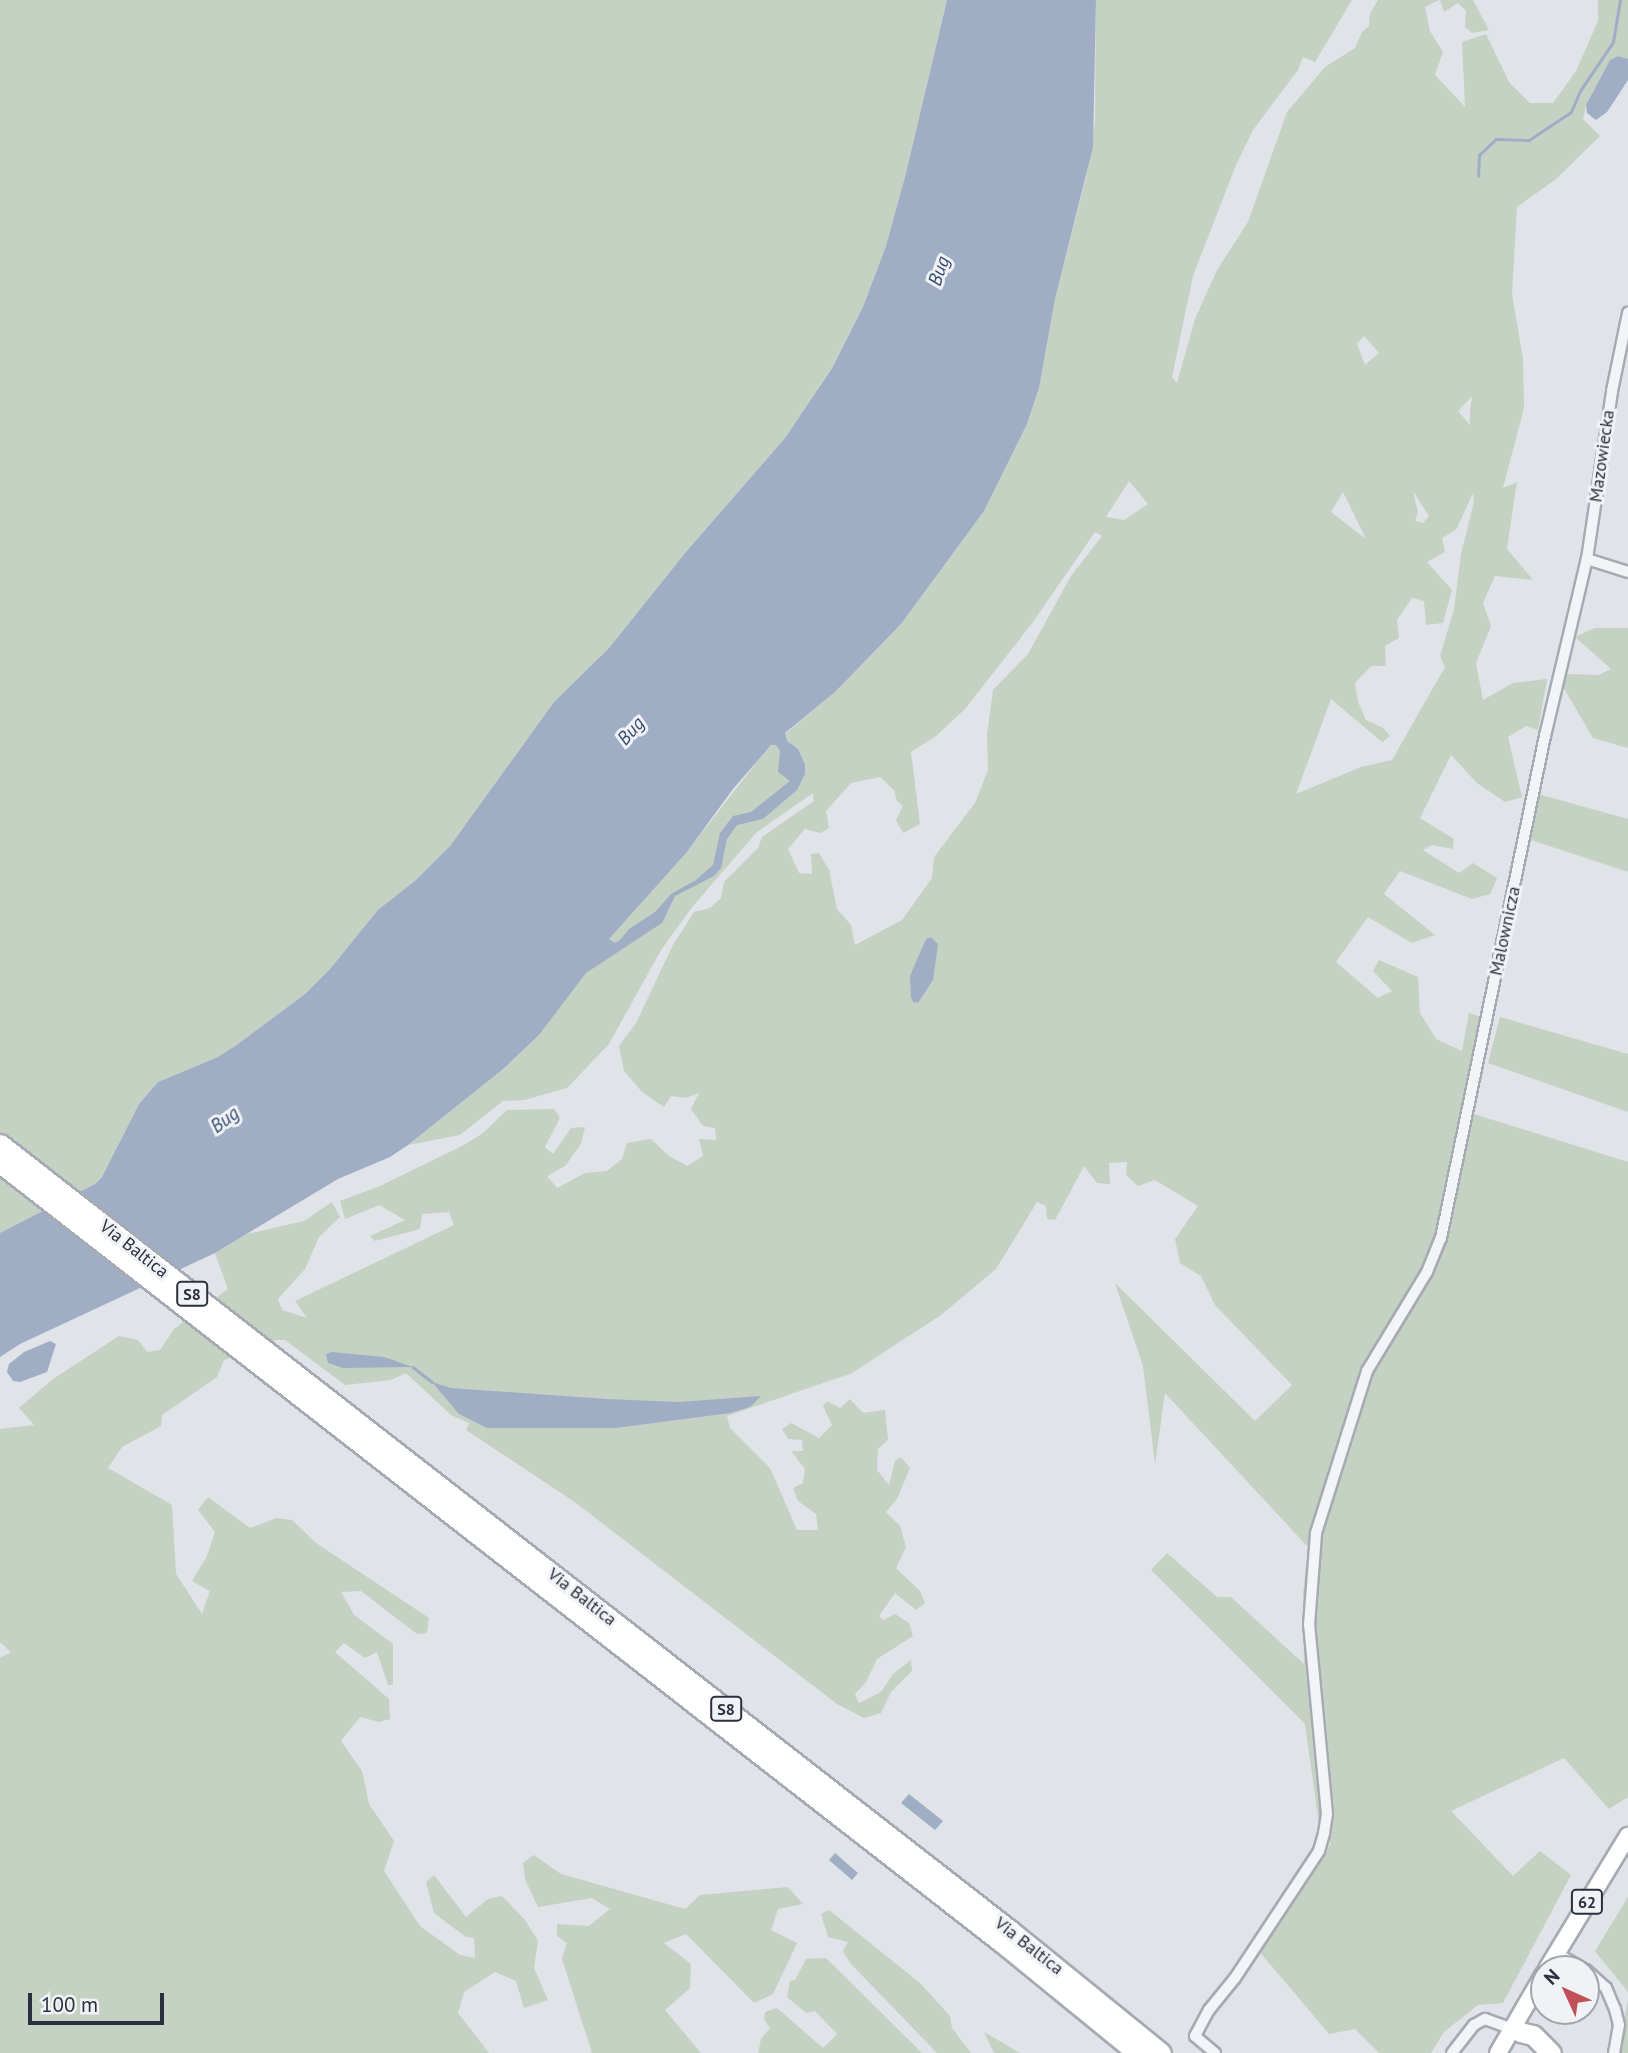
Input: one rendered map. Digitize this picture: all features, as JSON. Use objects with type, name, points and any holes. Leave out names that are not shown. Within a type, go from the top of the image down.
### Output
[{"type":"highway","name":"Via Baltica","points":[[0,1144],[1137,2053]]},
{"type":"highway","name":"Via Baltica","points":[[0,1163],[1011,1931],[1161,2053]]},
{"type":"highway","points":[[1516,2030],[1536,2053]]},
{"type":"highway","points":[[1516,2030],[1533,2035],[1551,2053]]},
{"type":"main road","name":"62","points":[[1562,1955],[1628,1836]]},
{"type":"main road","name":"62","points":[[1562,1955],[1628,1850]]},
{"type":"main road","points":[[1508,2053],[1530,2002]]},
{"type":"main road","points":[[1498,2053],[1530,2011]]},
{"type":"street","name":"Mazowiecka","points":[[1587,559],[1612,391],[1628,313]]},
{"type":"street","points":[[1587,559],[1628,572]]},
{"type":"street","name":"Malownicza","points":[[1215,2053],[1195,2036],[1209,2010],[1234,1978],[1319,1851],[1324,1833],[1327,1814],[1309,1625],[1316,1533],[1367,1371],[1411,1299],[1441,1238],[1555,687],[1587,559]]},
{"type":"street","points":[[1600,1983],[1606,1988],[1619,2025],[1614,2053]]},
{"type":"street","points":[[1452,2053],[1474,2025],[1485,2019],[1516,2030]]},
{"type":"green space","points":[[0,0],[947,0],[886,246],[863,307],[832,367],[785,438],[686,552],[609,648],[554,702],[450,846],[416,880],[378,911],[330,969],[305,994],[238,1044],[218,1057],[158,1082],[139,1104],[102,1177],[95,1184],[0,1233]]},
{"type":"green space","points":[[1096,0],[1352,0],[1315,62],[1303,57],[1298,70],[1253,130],[1236,165],[1193,276],[1172,377],[1177,383],[1195,319],[1217,270],[1248,222],[1287,112],[1325,67],[1355,48],[1362,32],[1369,26],[1370,14],[1378,0],[1439,0],[1425,7],[1430,31],[1443,52],[1435,75],[1465,107],[1462,42],[1486,34],[1509,82],[1530,103],[1553,103],[1576,71],[1598,21],[1598,0],[1628,0],[1628,59],[1618,56],[1610,60],[1586,105],[1583,119],[1600,136],[1556,179],[1517,207],[1512,294],[1523,359],[1524,408],[1503,488],[1517,482],[1507,549],[1533,580],[1495,576],[1483,603],[1491,626],[1476,663],[1483,700],[1513,683],[1547,679],[1538,730],[1526,726],[1508,737],[1522,797],[1505,802],[1477,783],[1451,755],[1420,818],[1454,839],[1453,849],[1432,845],[1423,850],[1459,873],[1473,863],[1497,878],[1490,894],[1472,899],[1400,871],[1384,894],[1435,935],[1412,943],[1368,917],[1336,962],[1378,998],[1392,991],[1373,971],[1379,960],[1418,977],[1420,1013],[1436,1039],[1462,1051],[1469,1013],[1481,1017],[1461,1110],[1628,1162],[1628,1797],[1609,1809],[1564,1758],[1451,1811],[1513,1876],[1540,1851],[1571,1875],[1503,2003],[1478,2005],[1444,2032],[1431,2053],[1379,2053],[1355,2029],[1329,2034],[1259,1951],[1331,1843],[1320,1831],[1305,1724],[1151,1570],[1167,1553],[1217,1597],[1231,1597],[1304,1664],[1303,1594],[1308,1547],[1165,1393],[1155,1464],[1143,1366],[1115,1283],[1255,1421],[1292,1385],[1215,1305],[1201,1276],[1180,1263],[1175,1239],[1198,1206],[1155,1180],[1138,1186],[1126,1175],[1127,1162],[1109,1163],[1110,1184],[1097,1183],[1084,1166],[1055,1220],[1047,1219],[1046,1206],[1037,1202],[996,1269],[941,1315],[852,1373],[727,1416],[730,1428],[770,1468],[797,1530],[818,1530],[816,1514],[798,1501],[793,1488],[803,1483],[805,1469],[791,1451],[803,1451],[802,1440],[788,1439],[782,1429],[791,1423],[819,1438],[832,1425],[823,1406],[827,1401],[840,1408],[850,1399],[863,1413],[885,1410],[888,1440],[878,1449],[877,1470],[889,1485],[895,1461],[901,1457],[910,1468],[897,1499],[886,1512],[900,1526],[906,1547],[896,1568],[920,1591],[925,1603],[916,1610],[895,1593],[879,1616],[883,1620],[895,1614],[909,1623],[913,1636],[877,1659],[866,1682],[855,1694],[859,1703],[881,1692],[893,1674],[911,1660],[912,1671],[891,1692],[881,1713],[864,1718],[837,1704],[576,1503],[466,1430],[469,1423],[451,1415],[406,1373],[391,1380],[345,1385],[285,1340],[276,1340],[224,1360],[217,1377],[162,1415],[161,1426],[122,1447],[108,1468],[172,1505],[176,1574],[202,1614],[210,1591],[192,1581],[207,1556],[215,1532],[198,1510],[208,1497],[250,1528],[277,1518],[292,1520],[316,1543],[429,1618],[427,1633],[417,1634],[361,1591],[341,1592],[354,1615],[393,1644],[393,1685],[388,1685],[377,1652],[365,1658],[344,1643],[335,1652],[389,1699],[390,1719],[379,1722],[360,1717],[341,1741],[362,1771],[369,1804],[394,1841],[384,1871],[420,1926],[460,1955],[475,1958],[474,1938],[466,1937],[434,1913],[426,1882],[434,1875],[466,1917],[488,1899],[502,1896],[525,1920],[538,1941],[534,1968],[548,2000],[524,2008],[516,1981],[495,1972],[464,1992],[458,2013],[489,2053],[0,2053],[0,1658],[11,1652],[0,1642],[0,1429],[34,1425],[19,1408],[53,1379],[119,1336],[138,1340],[147,1352],[160,1350],[174,1329],[228,1289],[215,1253],[247,1234],[304,1221],[332,1202],[340,1217],[319,1237],[305,1269],[278,1299],[282,1310],[307,1318],[295,1301],[454,1225],[449,1212],[422,1214],[420,1229],[375,1241],[370,1236],[405,1220],[379,1205],[345,1219],[340,1201],[380,1186],[464,1145],[483,1133],[507,1110],[554,1109],[560,1118],[545,1147],[553,1154],[571,1128],[585,1127],[581,1144],[565,1166],[547,1176],[557,1188],[585,1173],[607,1171],[622,1159],[627,1143],[651,1139],[669,1156],[687,1166],[703,1156],[699,1139],[716,1140],[715,1128],[703,1126],[691,1109],[699,1093],[686,1098],[671,1096],[664,1107],[642,1092],[624,1071],[619,1046],[636,1023],[673,945],[694,912],[710,908],[721,898],[724,882],[758,848],[762,837],[814,801],[813,793],[757,832],[693,906],[661,950],[609,1044],[567,1088],[524,1100],[503,1101],[460,1135],[408,1145],[502,1070],[539,1035],[609,939],[687,852],[766,750],[835,692],[901,624],[984,511],[1027,424],[1039,388],[1055,299],[1086,178],[1095,121]],"holes":[[[1364,336],[1379,353],[1365,365],[1357,344]],[[1472,396],[1470,411],[1470,425],[1458,411]],[[1129,481],[1148,504],[1124,520],[1106,517]],[[1413,491],[1429,516],[1423,523],[1415,521],[1418,512]],[[1343,492],[1366,539],[1331,512]],[[1473,493],[1474,502],[1461,554],[1454,609],[1440,656],[1445,667],[1392,760],[1361,767],[1296,794],[1331,699],[1382,742],[1390,736],[1383,728],[1366,720],[1358,702],[1355,683],[1371,666],[1386,666],[1385,646],[1399,638],[1397,620],[1412,598],[1424,601],[1426,625],[1443,623],[1452,590],[1427,562],[1445,552],[1442,538],[1456,530]],[[1095,532],[1102,536],[1071,576],[1028,654],[993,690],[987,735],[988,770],[975,803],[934,857],[932,878],[902,920],[855,945],[851,925],[837,909],[829,870],[819,853],[811,854],[812,874],[799,873],[788,849],[805,829],[820,833],[829,828],[826,811],[851,783],[880,777],[894,790],[897,801],[903,806],[896,820],[903,833],[920,824],[911,752],[936,736],[965,709],[1033,622]]]},
{"type":"green space","points":[[1440,0],[1473,0],[1489,30],[1472,33],[1465,27],[1466,11],[1458,3],[1444,12]]},
{"type":"green space","points":[[1595,628],[1628,628],[1628,748],[1593,738],[1558,678],[1568,674],[1599,675],[1611,669],[1575,637]]},
{"type":"green space","points":[[1538,794],[1628,819],[1628,872],[1531,840]]},
{"type":"green space","points":[[1500,1017],[1628,1054],[1628,1112],[1488,1063]]},
{"type":"green space","points":[[534,1855],[561,1874],[685,1909],[700,1895],[788,1887],[803,1904],[778,1909],[771,1930],[797,1943],[773,1994],[754,2003],[686,1934],[664,1943],[691,1964],[690,1988],[665,2010],[701,2053],[592,2053],[562,1959],[567,1943],[557,1936],[557,1924],[589,1926],[610,1909],[592,1898],[538,1907],[525,1879],[523,1863]]},
{"type":"green space","points":[[1628,1897],[1628,1992],[1595,1951]]},
{"type":"green space","points":[[829,1910],[920,1983],[950,2016],[952,2028],[971,2053],[937,2053],[850,1963],[843,1951],[848,1942],[828,1937],[821,1914]]},
{"type":"green space","points":[[826,1958],[922,2053],[758,2053],[761,2039],[770,2028],[764,2019],[765,2012],[777,2008],[823,2048],[837,2034],[815,2011],[806,2013],[787,1997],[790,1981],[795,1980],[806,1959]]},
{"type":"green space","points":[[1628,2000],[1628,2053],[1617,2053]]},
{"type":"green space","points":[[984,2032],[1020,2053],[994,2053]]},
{"type":"water","name":"Bug","points":[[947,0],[1096,0],[1093,147],[1055,299],[1039,388],[1027,424],[984,511],[901,624],[835,692],[785,733],[787,741],[798,749],[805,765],[805,774],[797,790],[763,819],[737,825],[727,839],[721,868],[714,876],[675,896],[662,923],[586,973],[539,1035],[502,1070],[408,1145],[390,1157],[338,1179],[215,1253],[20,1344],[0,1357],[0,1233],[95,1184],[102,1177],[139,1104],[158,1082],[218,1057],[305,994],[330,969],[378,910],[416,880],[450,846],[554,702],[609,648],[686,552],[785,438],[832,368],[863,307],[886,246]],"holes":[[[771,745],[776,745],[780,751],[778,772],[790,781],[751,812],[733,816],[720,833],[713,865],[696,880],[671,894],[655,912],[629,929],[620,940],[615,943],[609,939],[687,852],[733,789]]]},
{"type":"water","points":[[1618,56],[1628,59],[1628,80],[1607,112],[1596,120],[1587,113],[1586,105],[1610,60]]},
{"type":"water","points":[[931,937],[938,944],[933,980],[918,1003],[913,1002],[910,976],[926,939]]},
{"type":"water","points":[[50,1341],[56,1344],[47,1372],[20,1382],[13,1381],[7,1372],[9,1364],[24,1352]]},
{"type":"water","points":[[332,1352],[384,1357],[413,1367],[343,1368],[328,1363],[326,1354]]},
{"type":"water","points":[[432,1382],[451,1388],[607,1399],[679,1402],[761,1396],[750,1407],[730,1413],[616,1428],[487,1428],[459,1414]]},
{"type":"water","points":[[909,1794],[943,1821],[935,1830],[901,1803]]},
{"type":"water","points":[[835,1853],[858,1873],[852,1880],[829,1860]]},
{"type":"waterway","points":[[1478,176],[1479,155],[1496,139],[1529,140],[1571,112],[1580,91],[1613,42],[1620,0]]},
{"type":"waterway","points":[[413,1367],[432,1382]]}]
